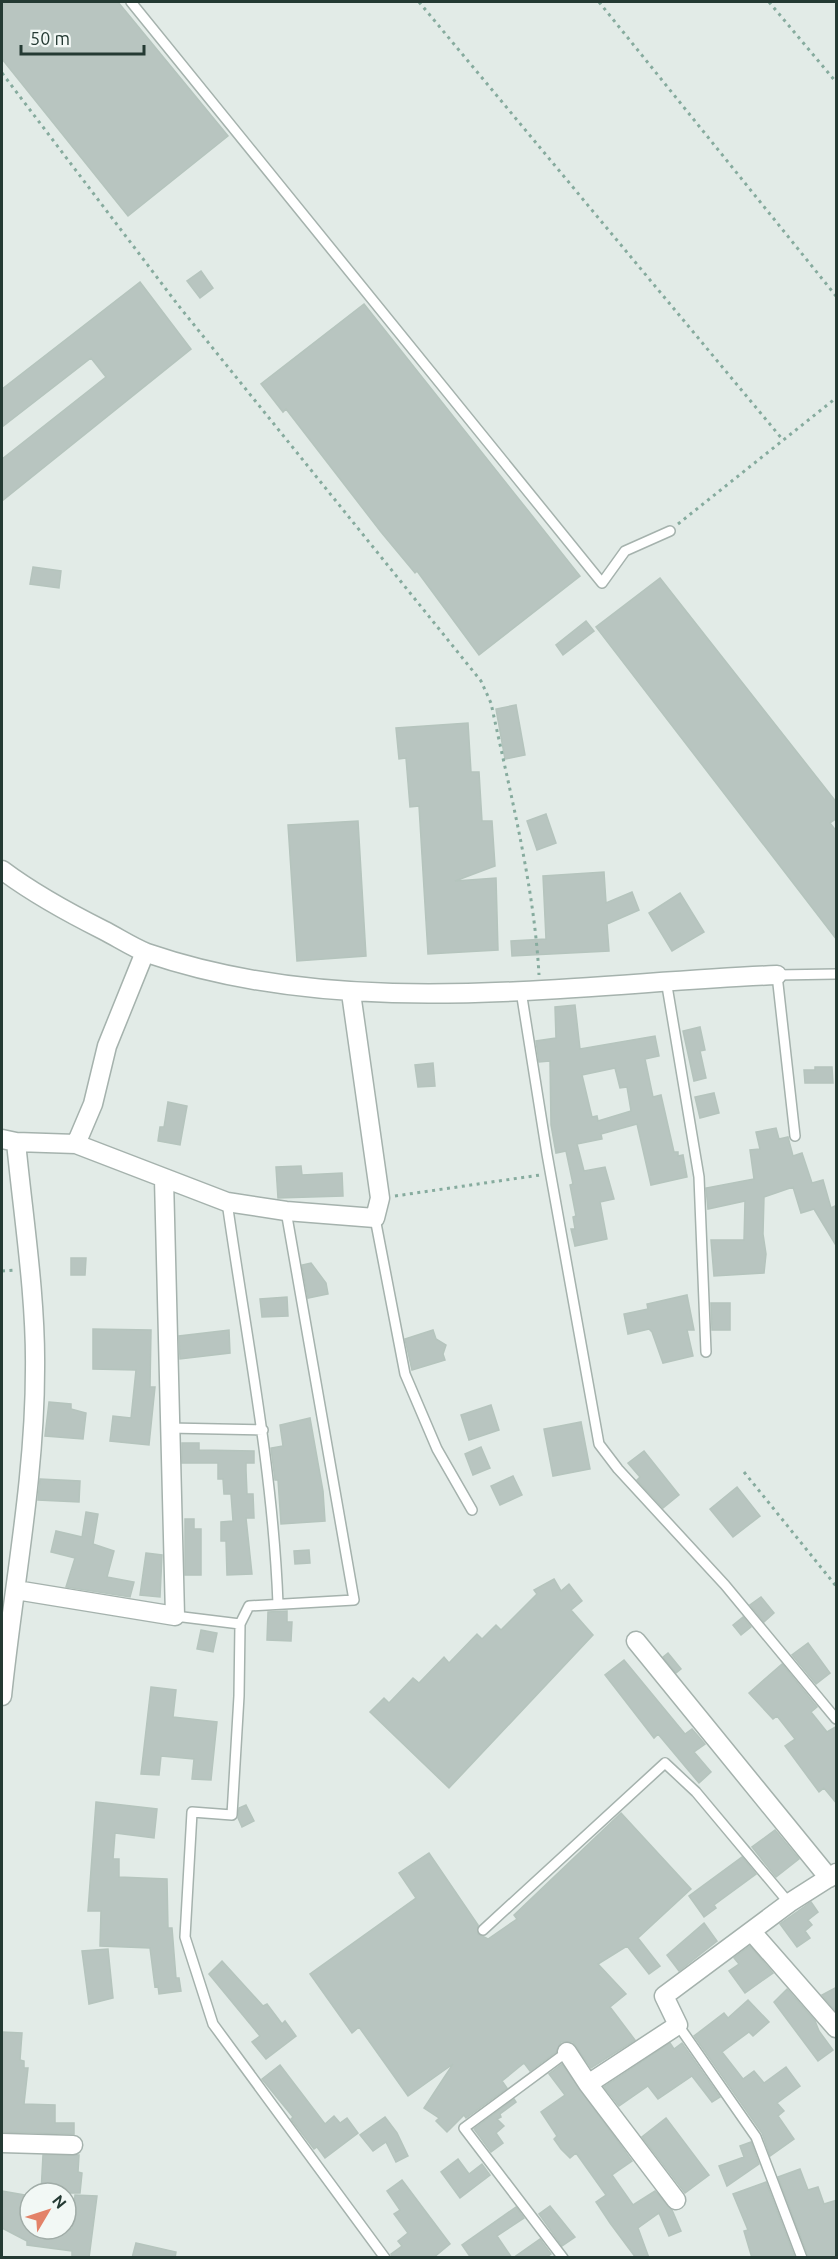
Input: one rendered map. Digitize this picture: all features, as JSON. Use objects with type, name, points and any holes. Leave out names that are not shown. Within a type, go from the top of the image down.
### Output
[{"type":"street","points":[[2,870],[33,894],[145,952],[225,975],[284,986],[351,993],[531,990],[777,975]]},
{"type":"street","points":[[76,1143],[93,1104],[107,1046],[145,952]]},
{"type":"street","points":[[2,1696],[33,1428],[36,1368],[8,1140],[76,1143],[228,1202],[286,1211],[375,1218],[380,1198],[351,993]]},
{"type":"street","points":[[16,1590],[175,1616],[164,1179]]},
{"type":"street","points":[[588,2084],[678,2025],[664,1996],[789,1903],[833,1875],[636,1641]]},
{"type":"street","points":[[752,1932],[837,2028]]},
{"type":"street","points":[[567,2052],[588,2084],[676,2200]]},
{"type":"street","points":[[2,2143],[73,2145]]},
{"type":"lane","points":[[130,2],[602,584],[625,551],[670,531]]},
{"type":"lane","points":[[795,1136],[777,975],[837,974]]},
{"type":"lane","points":[[666,980],[699,1177],[706,1352]]},
{"type":"lane","points":[[531,990],[550,1174],[599,1444],[618,1469],[725,1585],[837,1719]]},
{"type":"lane","points":[[228,1202],[247,1344],[263,1430],[276,1550],[278,1604]]},
{"type":"lane","points":[[286,1211],[354,1600],[249,1605],[240,1624],[239,1696],[232,1815],[192,1812],[185,1937],[213,2024],[385,2258]]},
{"type":"lane","points":[[375,1218],[405,1374],[437,1449],[472,1510]]},
{"type":"lane","points":[[169,1428],[263,1430]]},
{"type":"lane","points":[[175,1616],[240,1624]]},
{"type":"lane","points":[[483,1930],[665,1763],[696,1791],[789,1903]]},
{"type":"lane","points":[[678,2025],[756,2137],[802,2258]]},
{"type":"lane","points":[[563,2258],[464,2128],[567,2052]]},
{"type":"path","points":[[419,2],[783,440]]},
{"type":"path","points":[[599,2],[837,296]]},
{"type":"path","points":[[769,2],[837,82]]},
{"type":"path","points":[[2,74],[178,305],[481,681],[491,703],[523,855],[536,930],[531,990]]},
{"type":"path","points":[[670,531],[837,398]]},
{"type":"path","points":[[380,1198],[550,1174]]},
{"type":"path","points":[[744,1472],[837,1586]]},
{"type":"building","points":[[6,2],[118,2],[228,136],[128,216],[2,59],[2,5]]},
{"type":"building","points":[[201,271],[213,288],[200,298],[187,281]]},
{"type":"building","points":[[140,282],[191,349],[2,501],[2,459],[106,377],[91,358],[2,427],[2,389]]},
{"type":"building","points":[[364,304],[580,576],[479,655],[417,571],[415,573],[381,532],[286,409],[283,412],[261,384]]},
{"type":"building","points":[[33,567],[61,571],[59,588],[30,584]]},
{"type":"building","points":[[660,578],[837,803],[837,818],[830,823],[837,832],[837,940],[596,627]]},
{"type":"building","points":[[586,621],[594,631],[563,655],[556,645]]},
{"type":"building","points":[[516,705],[525,755],[505,759],[496,709]]},
{"type":"building","points":[[468,723],[471,772],[479,772],[482,821],[492,821],[495,866],[455,881],[496,878],[498,950],[428,954],[419,806],[410,807],[406,758],[399,759],[396,728]]},
{"type":"building","points":[[546,814],[556,843],[537,850],[527,821]]},
{"type":"building","points":[[358,821],[366,956],[297,961],[288,825]]},
{"type":"building","points":[[604,872],[606,903],[632,892],[639,910],[607,924],[609,951],[512,956],[511,941],[546,939],[543,876]]},
{"type":"building","points":[[680,893],[704,932],[672,951],[649,913]]},
{"type":"building","points":[[575,1005],[580,1049],[655,1036],[659,1056],[645,1059],[653,1097],[661,1095],[674,1152],[678,1152],[678,1156],[683,1155],[687,1177],[651,1185],[637,1124],[601,1134],[602,1139],[577,1144],[584,1171],[605,1167],[614,1199],[600,1202],[607,1239],[575,1246],[571,1229],[575,1229],[573,1217],[576,1216],[570,1185],[573,1184],[566,1151],[556,1153],[551,1125],[550,1061],[539,1062],[536,1041],[556,1038],[555,1007]],"holes":[[[615,1068],[620,1088],[627,1087],[631,1111],[598,1121],[597,1116],[592,1117],[582,1075]]]},
{"type":"building","points":[[700,1027],[705,1050],[700,1051],[706,1078],[694,1081],[683,1031]]},
{"type":"building","points":[[433,1063],[435,1086],[418,1087],[415,1065]]},
{"type":"building","points":[[815,1067],[832,1067],[833,1083],[805,1083],[804,1070],[815,1070]]},
{"type":"building","points":[[714,1093],[719,1113],[700,1118],[695,1097]]},
{"type":"building","points":[[168,1102],[187,1106],[180,1145],[158,1141],[160,1127],[164,1127]]},
{"type":"building","points":[[776,1128],[779,1139],[788,1137],[793,1156],[802,1153],[812,1183],[823,1180],[831,1208],[837,1205],[837,1247],[814,1209],[801,1213],[793,1187],[764,1197],[763,1234],[766,1254],[764,1273],[714,1276],[711,1240],[744,1240],[745,1201],[708,1209],[706,1188],[754,1179],[750,1150],[760,1149],[756,1132]]},
{"type":"building","points":[[301,1166],[302,1175],[342,1173],[343,1196],[278,1198],[276,1167]]},
{"type":"building","points":[[71,1258],[86,1258],[85,1275],[71,1275]]},
{"type":"building","points":[[311,1263],[326,1283],[328,1294],[308,1298],[302,1265]]},
{"type":"building","points":[[687,1295],[694,1330],[687,1330],[693,1356],[663,1363],[652,1332],[649,1329],[628,1334],[624,1314],[648,1309],[647,1304]]},
{"type":"building","points":[[287,1297],[288,1316],[262,1317],[260,1299]]},
{"type":"building","points":[[711,1303],[730,1303],[730,1330],[712,1330]]},
{"type":"building","points":[[93,1329],[151,1330],[150,1387],[155,1387],[149,1445],[110,1441],[113,1416],[131,1418],[136,1370],[93,1369]]},
{"type":"building","points":[[229,1330],[230,1353],[180,1359],[179,1336]]},
{"type":"building","points":[[433,1330],[436,1339],[446,1345],[443,1354],[445,1360],[412,1370],[405,1339]]},
{"type":"building","points":[[49,1402],[71,1404],[71,1409],[86,1413],[83,1439],[45,1436]]},
{"type":"building","points":[[491,1405],[499,1430],[469,1440],[461,1415]]},
{"type":"building","points":[[310,1418],[323,1491],[325,1521],[281,1524],[278,1480],[275,1480],[271,1448],[283,1446],[280,1425]]},
{"type":"building","points":[[581,1422],[590,1469],[553,1476],[544,1429]]},
{"type":"building","points":[[182,1443],[199,1443],[199,1450],[254,1451],[254,1463],[246,1463],[247,1494],[253,1494],[254,1518],[246,1518],[252,1574],[227,1575],[226,1541],[221,1541],[221,1522],[233,1521],[231,1494],[224,1494],[223,1479],[218,1479],[218,1463],[182,1463]]},
{"type":"building","points":[[481,1447],[490,1468],[473,1475],[465,1454]]},
{"type":"building","points":[[644,1451],[679,1495],[663,1508],[637,1480],[640,1477],[628,1463]]},
{"type":"building","points":[[513,1476],[522,1495],[500,1505],[491,1486]]},
{"type":"building","points":[[40,1479],[80,1481],[79,1502],[38,1500]]},
{"type":"building","points":[[737,1487],[760,1516],[733,1537],[710,1509]]},
{"type":"building","points":[[86,1512],[98,1514],[93,1544],[114,1551],[107,1577],[134,1582],[130,1597],[66,1587],[75,1558],[51,1552],[56,1531],[82,1537]]},
{"type":"building","points":[[185,1519],[194,1519],[194,1529],[201,1529],[201,1575],[185,1575]]},
{"type":"building","points":[[309,1550],[310,1563],[295,1564],[294,1551]]},
{"type":"building","points":[[146,1553],[162,1555],[160,1597],[140,1595]]},
{"type":"building","points":[[554,1579],[561,1591],[569,1584],[582,1601],[571,1610],[593,1635],[449,1788],[370,1712],[384,1698],[389,1703],[413,1678],[419,1683],[444,1657],[449,1663],[477,1634],[482,1639],[496,1625],[501,1630],[537,1594],[534,1590]]},
{"type":"building","points":[[761,1597],[774,1613],[764,1622],[750,1605]]},
{"type":"building","points":[[287,1611],[287,1622],[292,1622],[291,1641],[267,1640],[268,1612]]},
{"type":"building","points":[[743,1617],[751,1627],[741,1635],[733,1625]]},
{"type":"building","points":[[201,1630],[217,1633],[213,1652],[197,1649]]},
{"type":"building","points":[[808,1643],[830,1673],[816,1684],[792,1655]]},
{"type":"building","points":[[668,1653],[681,1669],[676,1673],[663,1657]]},
{"type":"building","points":[[624,1660],[685,1734],[692,1729],[705,1744],[694,1752],[711,1772],[699,1783],[658,1734],[654,1738],[605,1675]]},
{"type":"building","points":[[782,1664],[817,1707],[811,1712],[827,1732],[837,1726],[837,1804],[824,1788],[819,1792],[785,1746],[795,1739],[777,1716],[773,1719],[749,1693]]},
{"type":"building","points":[[151,1687],[176,1690],[173,1717],[217,1722],[211,1780],[192,1779],[194,1759],[161,1756],[159,1775],[141,1774]]},
{"type":"building","points":[[96,1802],[157,1809],[154,1838],[115,1833],[113,1859],[119,1859],[119,1877],[167,1879],[168,1928],[172,1928],[176,1978],[179,1978],[181,1991],[159,1994],[158,1986],[155,1987],[150,1948],[100,1946],[101,1911],[88,1911]]},
{"type":"building","points":[[246,1805],[254,1821],[242,1827],[238,1818],[239,1808]]},
{"type":"building","points":[[621,1813],[691,1889],[638,1938],[660,1966],[649,1974],[627,1946],[598,1964],[626,1994],[610,2007],[635,2040],[591,2068],[573,2042],[561,2042],[556,2052],[530,2071],[524,2063],[502,2081],[507,2088],[466,2118],[464,2115],[447,2132],[436,2121],[439,2118],[424,2108],[453,2064],[408,2096],[359,2027],[352,2033],[310,1974],[416,1898],[399,1873],[429,1853],[478,1925],[478,1934],[488,1939],[517,1919],[514,1915]]},
{"type":"building","points":[[775,1830],[799,1859],[776,1877],[752,1847]]},
{"type":"building","points":[[742,1857],[756,1874],[714,1905],[716,1908],[704,1917],[689,1896]]},
{"type":"building","points":[[811,1902],[818,1912],[808,1920],[812,1925],[805,1931],[810,1938],[797,1947],[780,1924]]},
{"type":"building","points":[[704,1923],[717,1941],[679,1971],[667,1955]]},
{"type":"building","points":[[750,1946],[773,1973],[745,1993],[729,1971],[739,1964],[734,1958]]},
{"type":"building","points":[[108,1949],[113,1998],[89,2004],[82,1951]]},
{"type":"building","points":[[222,1961],[263,2006],[267,2004],[282,2024],[285,2021],[296,2036],[266,2059],[252,2042],[260,2036],[209,1974]]},
{"type":"building","points":[[837,1987],[837,2009],[835,2010],[822,1995]]},
{"type":"building","points":[[787,1989],[815,2021],[819,2031],[833,2050],[818,2061],[774,2002]]},
{"type":"building","points":[[748,2000],[769,2022],[753,2036],[749,2032],[722,2052],[743,2079],[754,2071],[764,2083],[786,2067],[800,2086],[777,2103],[784,2111],[778,2116],[794,2139],[770,2156],[762,2133],[694,2036],[724,2013],[728,2018]]},
{"type":"building","points":[[2,2032],[22,2033],[20,2060],[24,2061],[24,2068],[28,2068],[24,2104],[55,2105],[55,2123],[74,2123],[74,2134],[2,2132]]},
{"type":"building","points":[[670,2043],[674,2049],[682,2043],[720,2097],[712,2102],[692,2076],[658,2099],[648,2086],[619,2106],[604,2087]]},
{"type":"building","points":[[562,2064],[632,2161],[612,2175],[633,2205],[655,2191],[672,2210],[681,2231],[669,2236],[659,2213],[638,2228],[649,2258],[636,2258],[610,2223],[596,2202],[606,2195],[576,2153],[570,2158],[561,2149],[554,2139],[557,2136],[541,2112],[565,2095],[549,2074]]},
{"type":"building","points":[[280,2065],[325,2124],[334,2116],[340,2123],[347,2118],[358,2133],[325,2158],[317,2147],[314,2149],[291,2119],[293,2117],[262,2079]]},
{"type":"building","points":[[514,2099],[516,2102],[497,2119],[504,2126],[496,2133],[503,2143],[491,2152],[474,2129]]},
{"type":"building","points":[[385,2117],[397,2133],[408,2156],[396,2162],[386,2142],[373,2151],[360,2135]]},
{"type":"building","points":[[666,2118],[709,2175],[685,2193],[642,2137]]},
{"type":"building","points":[[751,2142],[759,2164],[727,2186],[719,2166],[744,2157],[740,2146]]},
{"type":"building","points":[[43,2155],[79,2155],[78,2172],[82,2173],[80,2193],[78,2193],[78,2181],[42,2181]]},
{"type":"building","points":[[458,2159],[469,2174],[482,2164],[490,2175],[460,2198],[441,2172]]},
{"type":"building","points":[[800,2169],[808,2190],[818,2187],[824,2204],[837,2200],[837,2258],[809,2258],[778,2177]]},
{"type":"building","points":[[402,2180],[450,2244],[433,2258],[392,2258],[391,2254],[402,2246],[398,2241],[408,2233],[394,2214],[400,2210],[387,2191]]},
{"type":"building","points":[[766,2182],[795,2258],[752,2258],[744,2231],[748,2230],[733,2194]]},
{"type":"building","points":[[2,2191],[18,2194],[18,2236],[2,2228]]},
{"type":"building","points":[[78,2195],[97,2196],[89,2258],[72,2258],[72,2251],[27,2245],[27,2241],[78,2241]]},
{"type":"building","points":[[550,2206],[575,2237],[562,2246],[539,2214]]},
{"type":"building","points":[[516,2207],[524,2218],[497,2236],[512,2258],[471,2258],[462,2245]]},
{"type":"building","points":[[540,2239],[551,2254],[545,2258],[513,2258]]},
{"type":"building","points":[[136,2243],[176,2252],[175,2258],[132,2258]]}]
